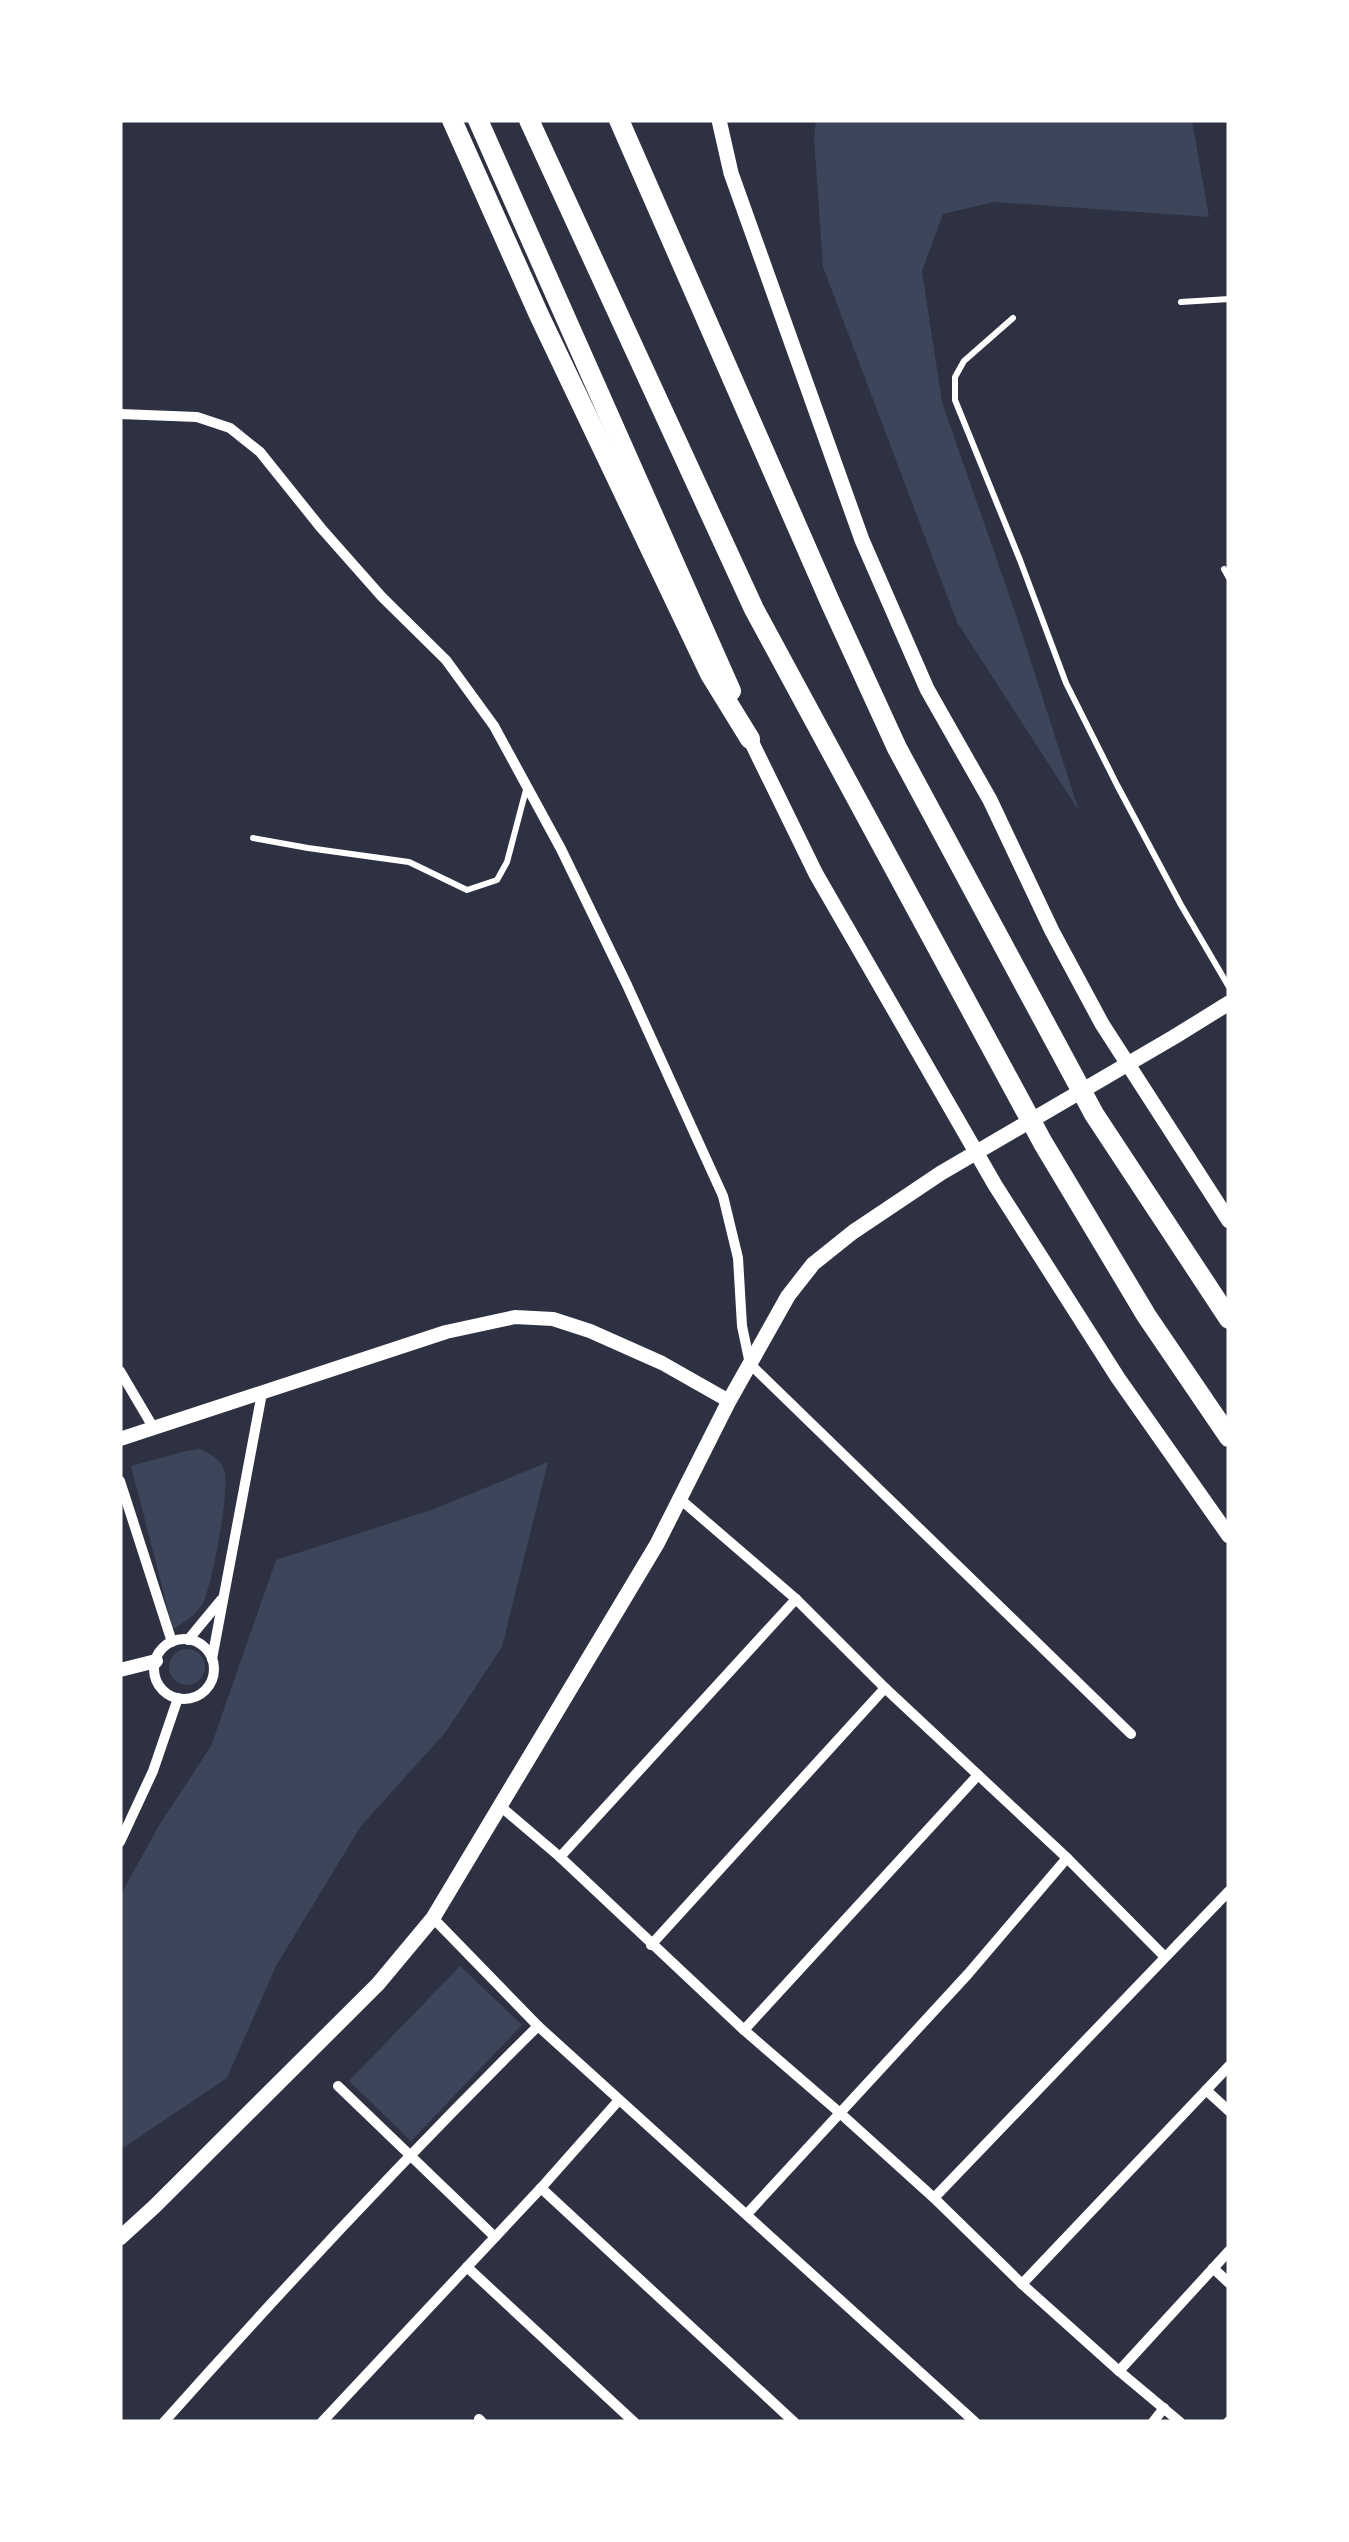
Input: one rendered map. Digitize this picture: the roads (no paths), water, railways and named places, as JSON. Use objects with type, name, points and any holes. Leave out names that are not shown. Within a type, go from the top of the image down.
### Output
[{"type":"highway","points":[[452,120],[539,315],[710,674],[750,740]]},
{"type":"highway","points":[[478,120],[722,667],[750,740]]},
{"type":"highway","points":[[529,120],[754,609],[1043,1143],[1146,1315],[1229,1437]]},
{"type":"highway","points":[[619,120],[897,748],[1094,1114],[1229,1319]]},
{"type":"main road","points":[[719,120],[732,173],[862,540],[927,689],[990,800],[1102,1024],[1229,1222]]},
{"type":"main road","points":[[750,740],[816,874],[995,1185],[1118,1378],[1229,1536]]},
{"type":"main road","points":[[120,2238],[378,1984],[433,1918],[657,1544],[729,1401],[788,1296],[812,1264],[941,1173],[1229,1002]]},
{"type":"street","points":[[120,414],[196,417],[230,428],[260,452],[382,598],[446,660],[494,726],[528,784],[627,985],[723,1196],[738,1258],[742,1326],[750,1364],[1131,1734]]},
{"type":"street","points":[[120,1439],[446,1332],[515,1317],[553,1319],[590,1332],[662,1362],[729,1401]]},
{"type":"street","points":[[120,1372],[153,1427]]},
{"type":"street","points":[[212,1659],[202,1645],[188,1640],[172,1642],[162,1650],[155,1673],[167,1693],[178,1698],[196,1696],[210,1685],[222,1599],[262,1393]]},
{"type":"street","points":[[120,1481],[172,1642]]},
{"type":"street","points":[[680,1499],[796,1598],[1164,1956]]},
{"type":"street","points":[[560,1858],[796,1598]]},
{"type":"street","points":[[188,1640],[222,1599]]},
{"type":"street","points":[[120,1670],[156,1662]]},
{"type":"street","points":[[651,1944],[885,1688]]},
{"type":"street","points":[[120,1842],[153,1771],[178,1698]]},
{"type":"street","points":[[744,2030],[978,1774]]},
{"type":"street","points":[[500,1806],[934,2198],[1022,2284],[1180,2422]]},
{"type":"street","points":[[747,2214],[968,1974],[1067,1858]]},
{"type":"street","points":[[934,2198],[1229,1891]]},
{"type":"street","points":[[433,1918],[538,2026],[976,2422]]},
{"type":"street","points":[[164,2422],[410,2153],[538,2026]]},
{"type":"street","points":[[1022,2284],[1229,2066]]},
{"type":"street","points":[[338,2086],[495,2237]]},
{"type":"street","points":[[1206,2090],[1229,2111]]},
{"type":"street","points":[[322,2422],[618,2100]]},
{"type":"street","points":[[541,2188],[794,2422]]},
{"type":"street","points":[[1119,2371],[1229,2251]]},
{"type":"street","points":[[467,2267],[634,2422]]},
{"type":"street","points":[[1213,2268],[1229,2283]]},
{"type":"street","points":[[1153,2422],[1164,2408]]},
{"type":"lane","points":[[1181,302],[1229,298]]},
{"type":"lane","points":[[1013,318],[964,361],[956,377],[955,400],[1066,683],[1172,888],[1229,988]]},
{"type":"lane","points":[[1224,569],[1229,578]]},
{"type":"lane","points":[[253,838],[409,862],[468,890],[496,880],[507,862],[528,784]]}]
